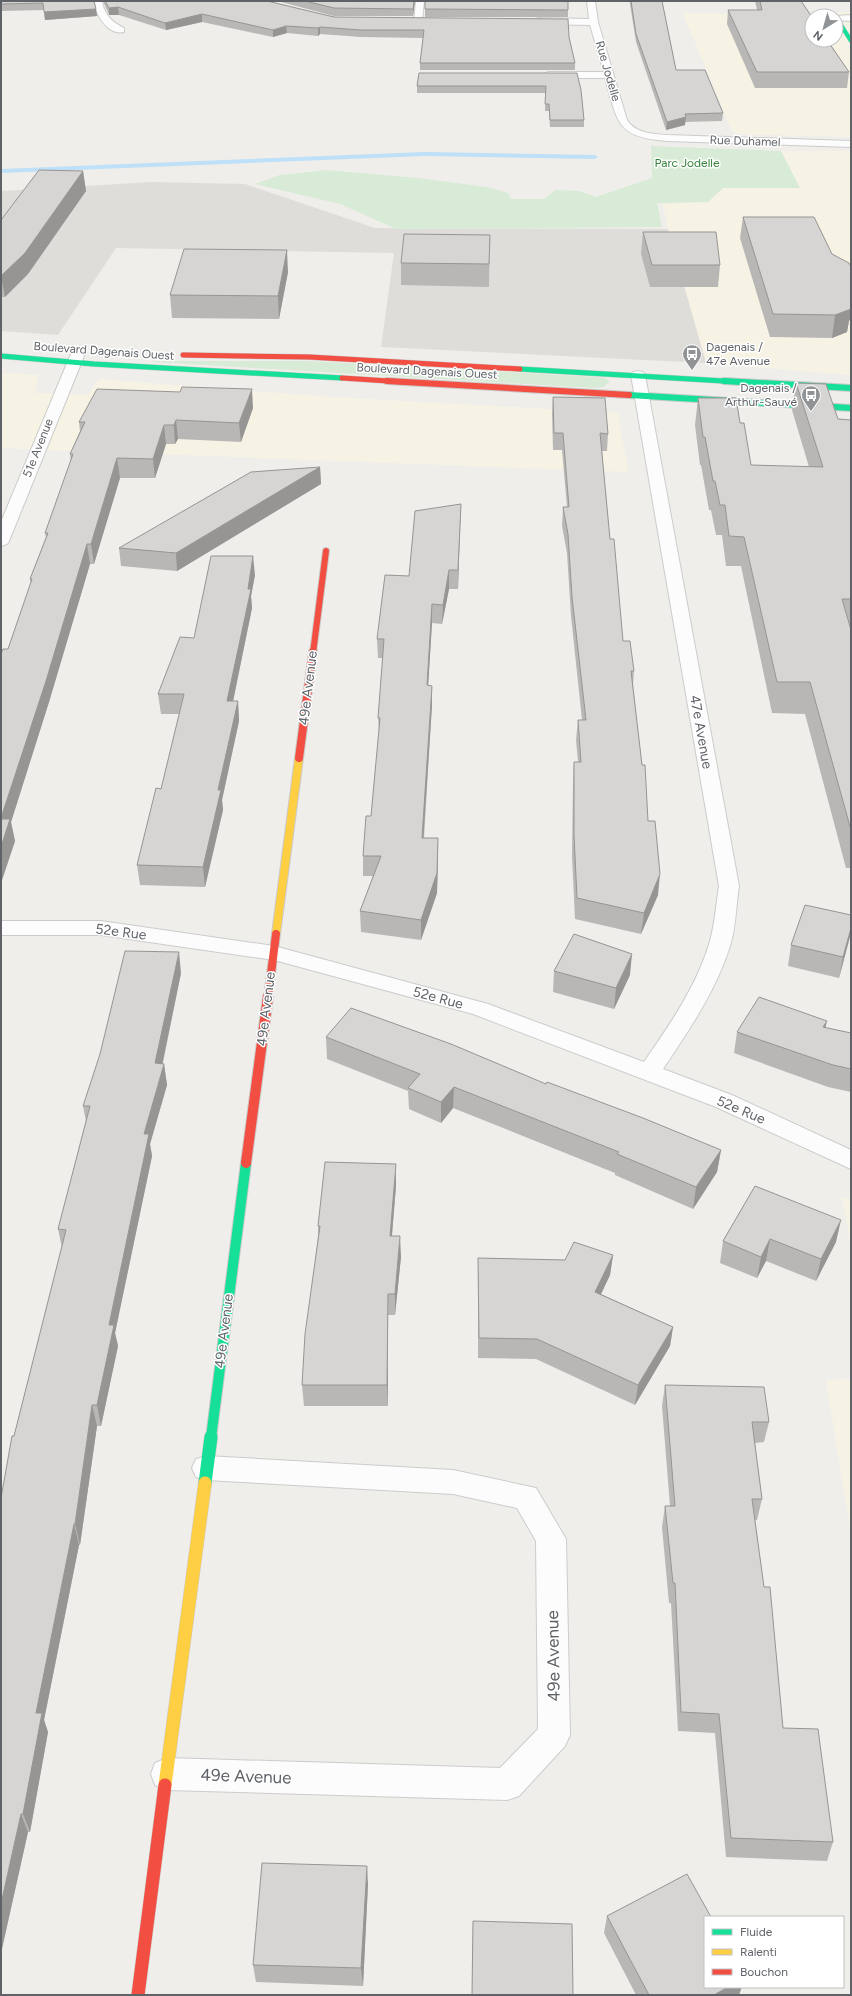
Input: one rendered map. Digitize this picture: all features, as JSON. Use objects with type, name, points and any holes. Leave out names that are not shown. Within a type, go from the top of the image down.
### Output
[{"type":"main road","points":[[844,30],[851,42]]},
{"type":"main road","name":"Boulevard Dagenais Ouest","points":[[170,355],[309,357],[851,388]]},
{"type":"main road","name":"Boulevard Dagenais Ouest","points":[[1,356],[76,359],[641,396],[851,408]]},
{"type":"main road","name":"Boulevard Dagenais Ouest","points":[[76,359],[112,356]]},
{"type":"main road","name":"49e Avenue","points":[[138,1995],[326,551]]},
{"type":"street","points":[[98,1],[102,16],[108,23],[121,30]]},
{"type":"street","points":[[419,21],[420,1]]},
{"type":"street","name":"Rue Jodelle","points":[[591,1],[594,22],[624,124],[639,133]]},
{"type":"street","points":[[530,21],[594,22]]},
{"type":"street","points":[[537,75],[609,75]]},
{"type":"street","name":"Rue Duhamel","points":[[639,133],[661,137],[851,144]]},
{"type":"street","name":"51e Avenue","points":[[1,541],[76,359]]},
{"type":"street","name":"47e Avenue","points":[[638,375],[729,886],[720,944],[713,963],[696,999],[649,1073]]},
{"type":"street","name":"52e Rue","points":[[1,928],[101,928],[274,953],[480,1009],[750,1112],[851,1160]]},
{"type":"street","name":"49e Avenue","points":[[167,1774],[508,1784],[554,1735],[551,1539],[526,1497],[453,1482],[206,1468]]},
{"type":"shaded area","points":[[851,11],[851,137],[733,134],[683,13],[804,16],[804,48],[844,48],[844,12]]},
{"type":"shaded area","points":[[781,151],[851,151],[851,375],[706,363],[668,229],[663,204],[708,202],[723,188],[800,188]]},
{"type":"shaded area","points":[[152,182],[245,184],[375,228],[668,229],[706,363],[381,347],[394,253],[116,248],[58,335],[1,331],[1,191]]},
{"type":"shaded area","points":[[1,373],[38,375],[35,393],[88,395],[99,379],[331,397],[618,413],[628,472],[1,448]]},
{"type":"shaded area","points":[[842,1197],[851,1199],[851,1246]]},
{"type":"shaded area","points":[[851,1379],[851,1532],[826,1380]]},
{"type":"green space","name":"Parc Jodelle","points":[[651,146],[781,151],[800,188],[723,188],[708,202],[657,203],[662,227],[396,229],[340,204],[255,184],[280,175],[327,170],[417,178],[487,187],[508,193],[511,199],[544,199],[556,190],[579,191],[596,197],[652,178]]},
{"type":"green space","points":[[153,361],[309,361],[596,377],[605,378],[610,382],[603,387],[595,388]]},
{"type":"building","points":[[1,1],[94,1],[96,9],[44,12],[43,3],[1,4]]},
{"type":"building","points":[[105,1],[267,1],[334,17],[568,19],[569,37],[575,63],[420,63],[424,30],[361,30],[286,26],[273,30],[202,14],[165,23],[118,7],[109,8]]},
{"type":"building","points":[[305,1],[414,1],[413,9],[334,8]]},
{"type":"building","points":[[425,1],[568,1],[568,10],[425,9]]},
{"type":"building","points":[[631,1],[662,1],[676,70],[705,70],[723,113],[685,114],[686,117],[667,122],[636,34]]},
{"type":"building","points":[[760,1],[801,1],[806,8],[804,8],[804,48],[832,48],[849,72],[757,72],[728,10],[762,10]]},
{"type":"building","points":[[419,73],[577,73],[581,90],[584,120],[550,120],[549,104],[545,104],[546,86],[417,86]]},
{"type":"building","points":[[39,170],[83,171],[25,253],[1,276],[1,220]]},
{"type":"building","points":[[743,217],[814,217],[832,254],[849,263],[851,267],[851,309],[835,315],[773,314]]},
{"type":"building","points":[[643,232],[716,232],[720,265],[652,265]]},
{"type":"building","points":[[404,234],[490,235],[489,264],[401,263]]},
{"type":"building","points":[[184,249],[287,250],[278,296],[170,295]]},
{"type":"building","points":[[796,383],[826,384],[838,419],[851,420],[851,599],[842,599],[851,630],[851,830],[810,682],[777,682],[744,537],[729,536],[725,505],[720,505],[715,481],[713,481],[705,437],[703,437],[698,398],[736,398],[740,423],[744,423],[751,465],[823,467]]},
{"type":"building","points":[[182,387],[252,389],[239,423],[176,420],[174,425],[164,425],[153,459],[117,458],[91,544],[87,544],[46,681],[1,818],[1,654],[3,649],[8,649],[32,579],[30,579],[48,533],[45,533],[73,454],[70,454],[85,422],[79,422],[97,389],[180,392]]},
{"type":"building","points":[[553,397],[605,398],[608,434],[600,433],[610,539],[614,539],[623,641],[630,641],[634,671],[631,671],[642,765],[645,765],[648,821],[655,821],[660,874],[644,913],[577,898],[574,835],[574,762],[581,762],[578,720],[586,720],[572,597],[568,534],[563,507],[569,507],[563,433],[554,433]]},
{"type":"building","points":[[320,467],[176,553],[119,548],[251,472]]},
{"type":"building","points":[[461,504],[458,570],[449,570],[443,605],[432,604],[427,685],[432,686],[422,838],[438,838],[437,873],[421,920],[360,911],[381,856],[363,856],[366,816],[371,816],[380,718],[378,718],[384,639],[377,639],[385,575],[409,576],[415,511]]},
{"type":"building","points":[[211,556],[253,556],[248,589],[251,589],[227,701],[238,701],[218,790],[221,790],[203,867],[137,865],[156,788],[161,789],[184,694],[158,694],[180,637],[194,638]]},
{"type":"building","points":[[1,819],[10,819],[1,847]]},
{"type":"building","points":[[805,905],[851,915],[851,928],[843,957],[791,945]]},
{"type":"building","points":[[574,934],[632,954],[616,988],[554,971]]},
{"type":"building","points":[[125,951],[179,952],[155,1063],[164,1064],[144,1134],[149,1134],[109,1325],[114,1325],[97,1405],[92,1405],[75,1524],[36,1713],[42,1713],[23,1814],[21,1814],[1,1904],[1,1498],[12,1436],[14,1436],[66,1230],[58,1229],[90,1106],[83,1106],[100,1054]]},
{"type":"building","points":[[759,997],[827,1021],[823,1027],[851,1033],[851,1069],[833,1065],[737,1032]]},
{"type":"building","points":[[351,1008],[451,1044],[546,1084],[547,1082],[643,1118],[721,1150],[696,1187],[617,1154],[619,1152],[454,1087],[441,1102],[408,1088],[420,1074],[326,1037]]},
{"type":"building","points":[[325,1162],[396,1164],[390,1236],[400,1236],[395,1294],[388,1294],[387,1385],[302,1385],[305,1334],[320,1226],[318,1226]]},
{"type":"building","points":[[755,1186],[841,1220],[821,1259],[770,1239],[761,1257],[723,1241]]},
{"type":"building","points":[[574,1242],[613,1255],[595,1292],[673,1327],[638,1385],[537,1339],[479,1338],[478,1258],[565,1260]]},
{"type":"building","points":[[665,1385],[764,1387],[769,1422],[752,1422],[762,1499],[752,1499],[764,1587],[770,1587],[783,1728],[818,1729],[833,1842],[731,1838],[719,1714],[681,1712],[675,1583],[673,1583],[665,1506],[675,1506]]},
{"type":"building","points":[[262,1863],[367,1866],[361,1968],[253,1965]]},
{"type":"building","points":[[687,1874],[710,1916],[704,1916],[704,1988],[726,1988],[714,1995],[649,1995],[607,1916]]},
{"type":"building","points":[[473,1921],[572,1924],[573,1995],[472,1995]]},
{"type":"waterway","points":[[1,171],[425,154],[595,157]]},
{"type":"traffic: fast","points":[[844,30],[851,41]]},
{"type":"traffic: fast","points":[[1,356],[94,364],[342,378]]},
{"type":"traffic: fast","points":[[520,369],[851,388]]},
{"type":"traffic: fast","points":[[629,395],[851,408]]},
{"type":"traffic: fast","points":[[205,1483],[246,1163]]},
{"type":"traffic: slow","points":[[276,934],[299,758]]},
{"type":"traffic: slow","points":[[165,1785],[205,1483]]},
{"type":"traffic: jam","points":[[183,355],[309,357],[520,369]]},
{"type":"traffic: jam","points":[[342,378],[629,395]]},
{"type":"traffic: jam","points":[[299,758],[326,551]]},
{"type":"traffic: jam","points":[[246,1163],[276,934]]},
{"type":"traffic: jam","points":[[138,1995],[165,1785]]},
{"type":"place","name":"Dagenais / 47e Avenue","points":[[692,371]]},
{"type":"place","name":"Dagenais / Arthur-Sauvé","points":[[811,412]]}]
